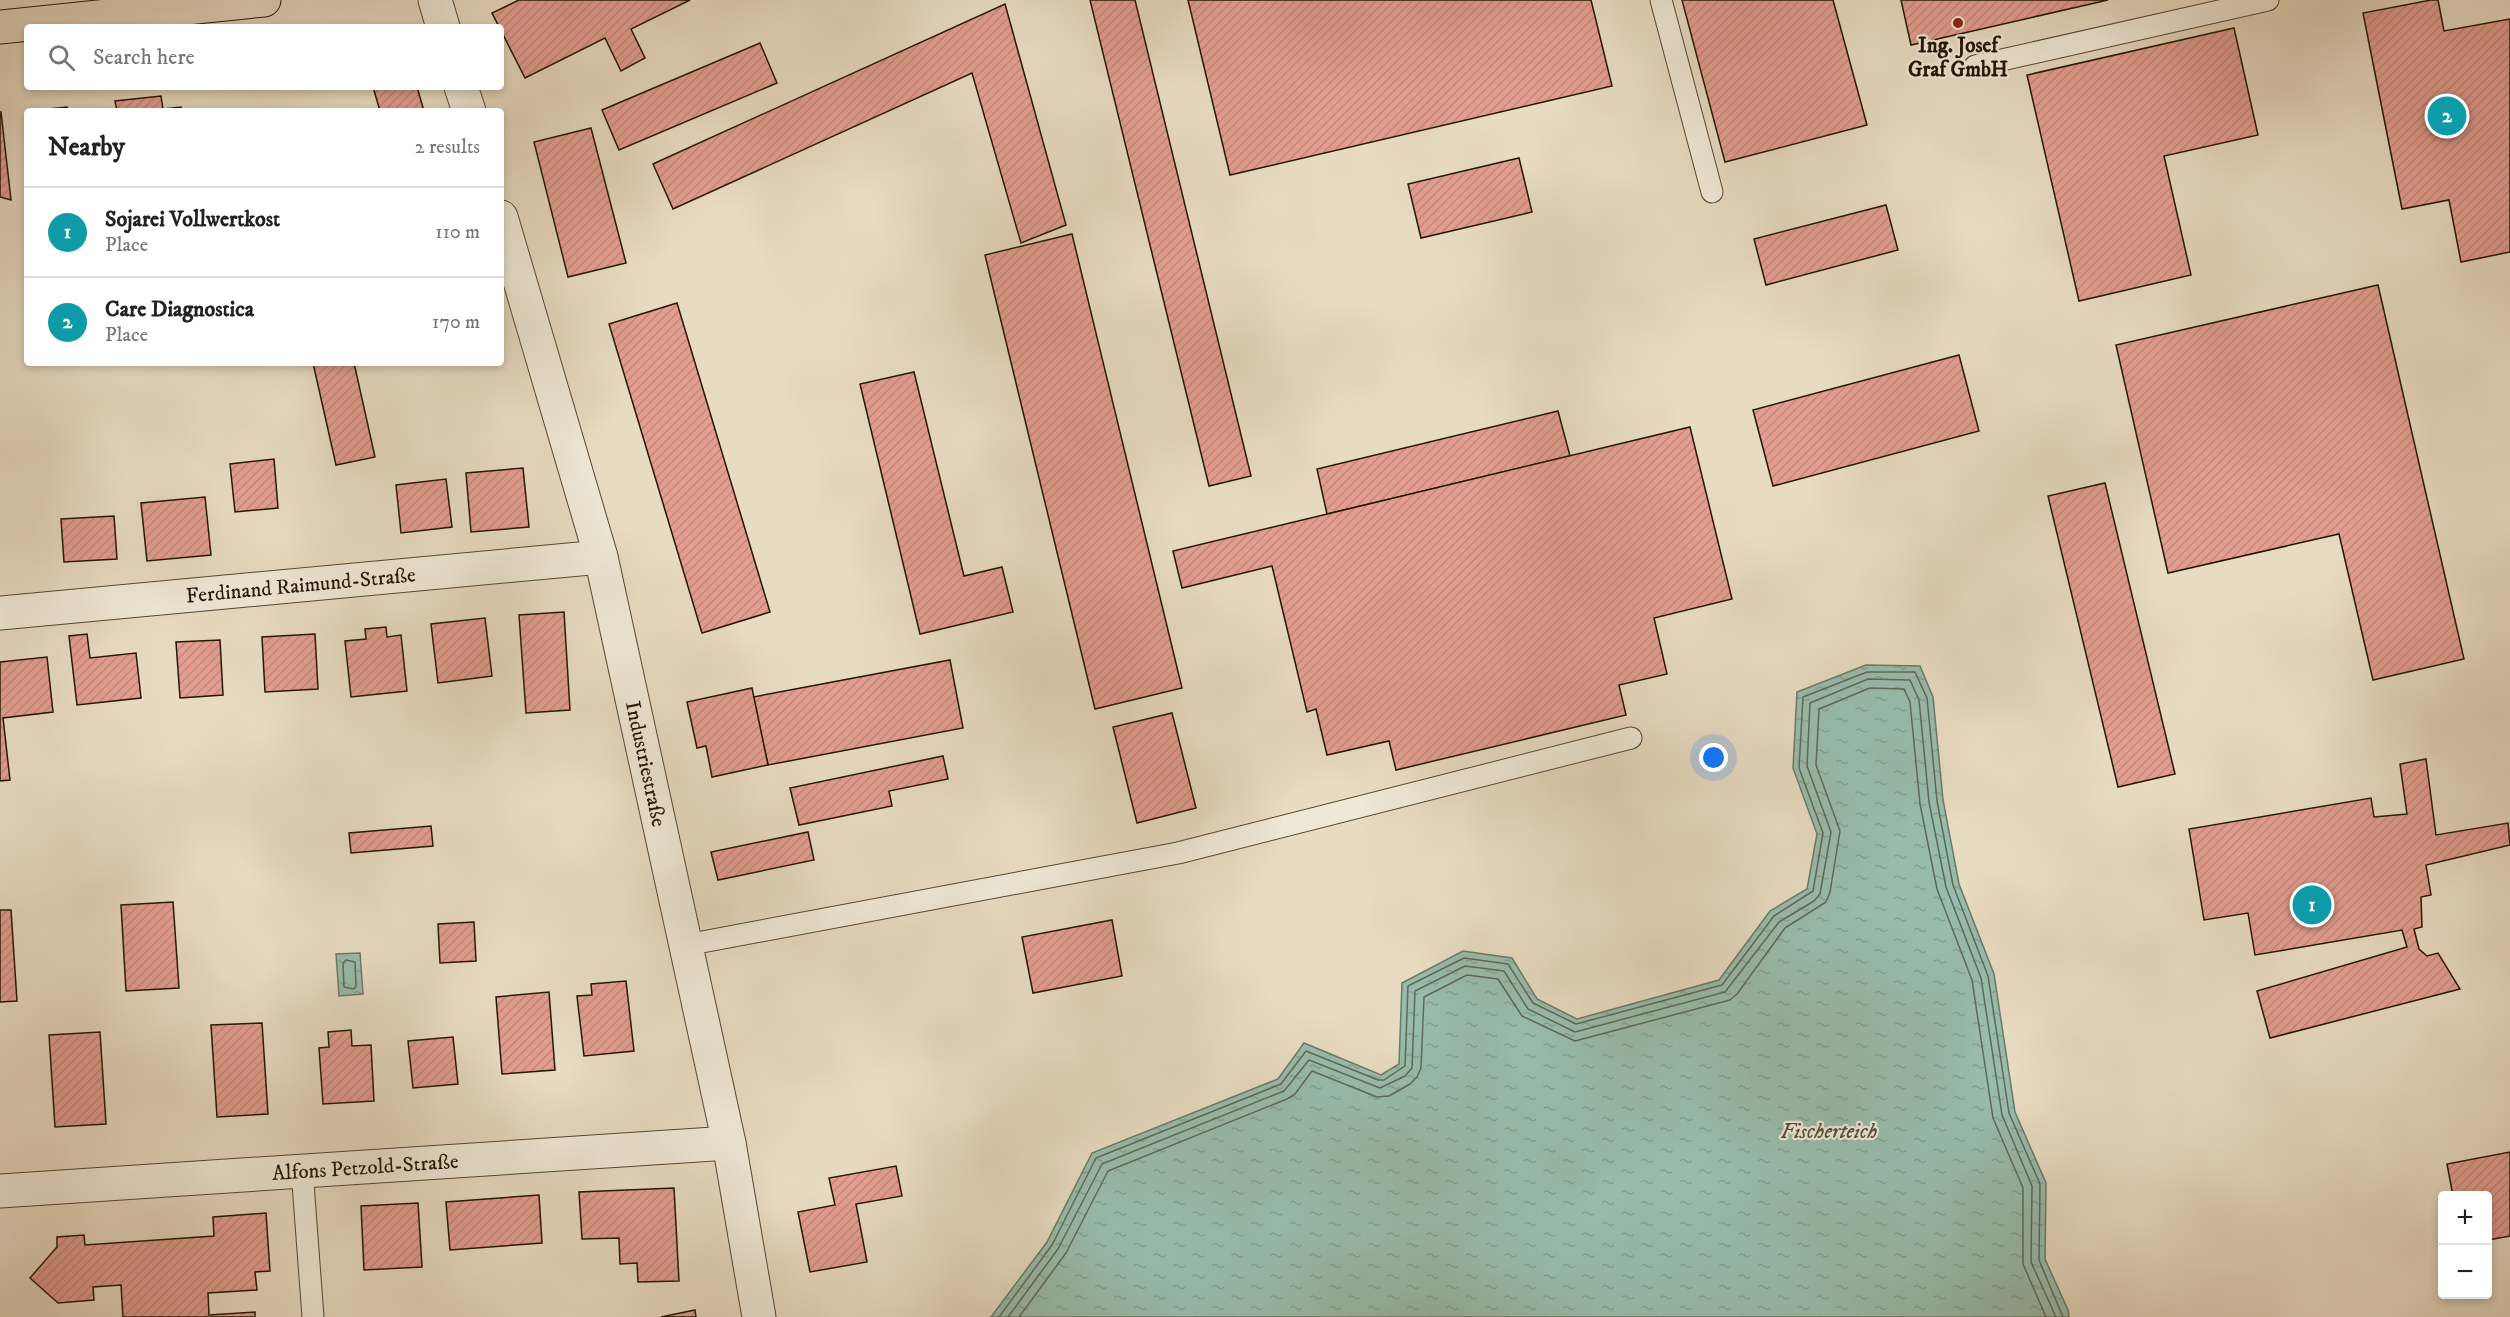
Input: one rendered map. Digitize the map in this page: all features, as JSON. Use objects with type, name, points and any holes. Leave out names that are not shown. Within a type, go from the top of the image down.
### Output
[{"type":"main road","points":[[29,24],[264,0]]},
{"type":"main road","points":[[0,27],[24,25]]},
{"type":"street","points":[[435,0],[442,24]]},
{"type":"street","points":[[462,90],[468,108]]},
{"type":"street","name":"Industriestraße","points":[[504,227],[601,557],[729,1143],[759,1317]]},
{"type":"street","name":"Ferdinand Raimund-Straße","points":[[0,613],[601,557]]},
{"type":"street","name":"Alfons Petzold-Straße","points":[[0,1191],[729,1143]]},
{"type":"lane","points":[[1661,0],[1712,192]]},
{"type":"lane","points":[[1975,66],[2268,0]]},
{"type":"lane","points":[[686,945],[1178,853],[1631,738]]},
{"type":"lane","points":[[302,1170],[313,1317]]},
{"type":"water","name":"Fischerteich","points":[[1866,665],[1920,666],[1933,697],[1943,800],[1959,884],[1994,974],[2015,1112],[2046,1183],[2045,1259],[2069,1317],[991,1317],[1047,1242],[1092,1153],[1278,1079],[1304,1043],[1381,1075],[1399,1064],[1402,983],[1463,951],[1512,958],[1537,999],[1577,1019],[1719,980],[1770,911],[1807,889],[1817,834],[1793,768],[1797,692]]},
{"type":"water","points":[[360,953],[363,994],[339,996],[336,954]]},
{"type":"building","points":[[519,0],[690,0],[631,29],[645,58],[621,71],[605,38],[525,78],[504,37],[504,24],[498,24],[492,13]]},
{"type":"building","points":[[1090,0],[1135,0],[1251,476],[1209,486]]},
{"type":"building","points":[[1188,0],[1591,0],[1612,86],[1230,175]]},
{"type":"building","points":[[1682,0],[1833,0],[1867,125],[1725,162]]},
{"type":"building","name":"Ing. Josef Graf GmbH","points":[[1901,0],[2108,0],[1911,45]]},
{"type":"building","points":[[2438,0],[2444,31],[2510,19],[2510,252],[2461,262],[2449,200],[2402,209],[2363,13]]},
{"type":"building","points":[[1005,4],[1066,225],[1021,243],[972,73],[673,209],[653,164]]},
{"type":"building","points":[[2234,28],[2258,135],[2164,156],[2191,275],[2079,301],[2027,75]]},
{"type":"building","points":[[760,43],[777,83],[619,150],[602,110]]},
{"type":"building","points":[[374,90],[418,90],[423,108],[379,108]]},
{"type":"building","points":[[161,96],[163,108],[116,108],[115,101]]},
{"type":"building","points":[[1,112],[11,200],[0,197]]},
{"type":"building","points":[[591,128],[626,263],[568,277],[534,142]]},
{"type":"building","points":[[1519,158],[1532,212],[1421,238],[1408,184]]},
{"type":"building","points":[[1886,205],[1898,250],[1766,285],[1754,239]]},
{"type":"building","points":[[1072,234],[1182,688],[1095,709],[985,255]]},
{"type":"building","points":[[2378,285],[2464,659],[2373,680],[2339,534],[2168,573],[2116,345]]},
{"type":"building","points":[[677,303],[770,612],[702,633],[609,324]]},
{"type":"building","points":[[1959,355],[1979,431],[1773,486],[1753,410]]},
{"type":"building","points":[[314,366],[355,366],[375,457],[336,465]]},
{"type":"building","points":[[914,372],[964,576],[1002,567],[1013,612],[920,634],[860,384]]},
{"type":"building","points":[[1558,411],[1570,456],[1327,514],[1317,469]]},
{"type":"building","points":[[1690,427],[1732,599],[1654,618],[1667,674],[1619,685],[1626,715],[1396,770],[1389,741],[1327,755],[1316,709],[1307,712],[1272,566],[1182,588],[1173,551]]},
{"type":"building","points":[[274,459],[278,508],[235,512],[230,464]]},
{"type":"building","points":[[523,468],[529,527],[471,532],[466,473]]},
{"type":"building","points":[[446,479],[452,527],[401,533],[396,485]]},
{"type":"building","points":[[2105,483],[2175,774],[2118,787],[2048,496]]},
{"type":"building","points":[[205,497],[211,555],[147,561],[141,503]]},
{"type":"building","points":[[114,516],[117,559],[64,562],[61,519]]},
{"type":"building","points":[[564,612],[570,710],[526,713],[519,615]]},
{"type":"building","points":[[485,618],[492,676],[438,683],[431,624]]},
{"type":"building","points":[[386,627],[387,637],[401,635],[407,691],[351,697],[345,641],[366,639],[365,629]]},
{"type":"building","points":[[87,634],[90,658],[136,653],[141,698],[77,705],[69,636]]},
{"type":"building","points":[[315,634],[318,689],[265,692],[262,637]]},
{"type":"building","points":[[220,640],[223,695],[180,698],[176,642]]},
{"type":"building","points":[[47,657],[53,712],[3,718],[10,780],[0,781],[0,662]]},
{"type":"building","points":[[950,660],[963,728],[768,765],[753,697]]},
{"type":"building","points":[[752,688],[768,765],[712,777],[706,746],[697,748],[687,702]]},
{"type":"building","points":[[1172,713],[1196,808],[1137,823],[1113,727]]},
{"type":"building","points":[[943,756],[948,779],[889,791],[892,806],[799,825],[790,788]]},
{"type":"building","points":[[2426,759],[2436,835],[2508,823],[2510,845],[2426,865],[2431,895],[2421,897],[2422,927],[2414,929],[2419,949],[2427,956],[2438,953],[2460,989],[2270,1038],[2257,991],[2407,947],[2402,930],[2255,955],[2248,913],[2204,920],[2189,829],[2371,798],[2374,817],[2407,814],[2400,764]]},
{"type":"building","points":[[431,826],[433,846],[351,853],[349,833]]},
{"type":"building","points":[[808,832],[814,860],[718,880],[711,852]]},
{"type":"building","points":[[173,902],[179,988],[126,991],[121,905]]},
{"type":"building","points":[[0,910],[11,910],[17,1001],[0,1002]]},
{"type":"building","points":[[1112,920],[1122,976],[1033,993],[1022,937]]},
{"type":"building","points":[[474,922],[476,961],[440,963],[438,924]]},
{"type":"building","points":[[626,981],[634,1051],[584,1056],[577,996],[592,995],[591,984]]},
{"type":"building","points":[[549,992],[555,1070],[502,1074],[496,997]]},
{"type":"building","points":[[262,1023],[268,1114],[217,1117],[211,1025]]},
{"type":"building","points":[[351,1030],[352,1046],[371,1045],[374,1101],[323,1104],[319,1048],[329,1047],[328,1032]]},
{"type":"building","points":[[100,1032],[106,1124],[55,1127],[49,1035]]},
{"type":"building","points":[[453,1037],[458,1084],[413,1088],[408,1041]]},
{"type":"building","points":[[2510,1152],[2510,1236],[2492,1239],[2492,1191],[2452,1191],[2447,1164]]},
{"type":"building","points":[[896,1166],[902,1196],[856,1204],[867,1262],[810,1272],[798,1212],[835,1205],[829,1178]]},
{"type":"building","points":[[674,1188],[679,1281],[638,1282],[637,1263],[620,1264],[619,1238],[582,1239],[579,1192]]},
{"type":"building","points":[[539,1195],[542,1243],[450,1250],[446,1202]]},
{"type":"building","points":[[418,1203],[422,1267],[364,1270],[361,1206]]},
{"type":"building","points":[[266,1213],[270,1271],[255,1272],[257,1290],[208,1293],[209,1315],[255,1312],[255,1317],[123,1317],[121,1285],[93,1287],[94,1300],[58,1303],[30,1278],[57,1247],[57,1237],[84,1235],[85,1245],[214,1236],[213,1217]]},
{"type":"building","points":[[695,1310],[696,1317],[661,1317]]},
{"type":"place","name":"Ing. Josef Graf GmbH","points":[[1958,23]]},
{"type":"place","name":"Care Diagnostica","points":[[2447,116]]},
{"type":"place","name":"Sojarei Vollwertkost","points":[[2312,905]]}]
